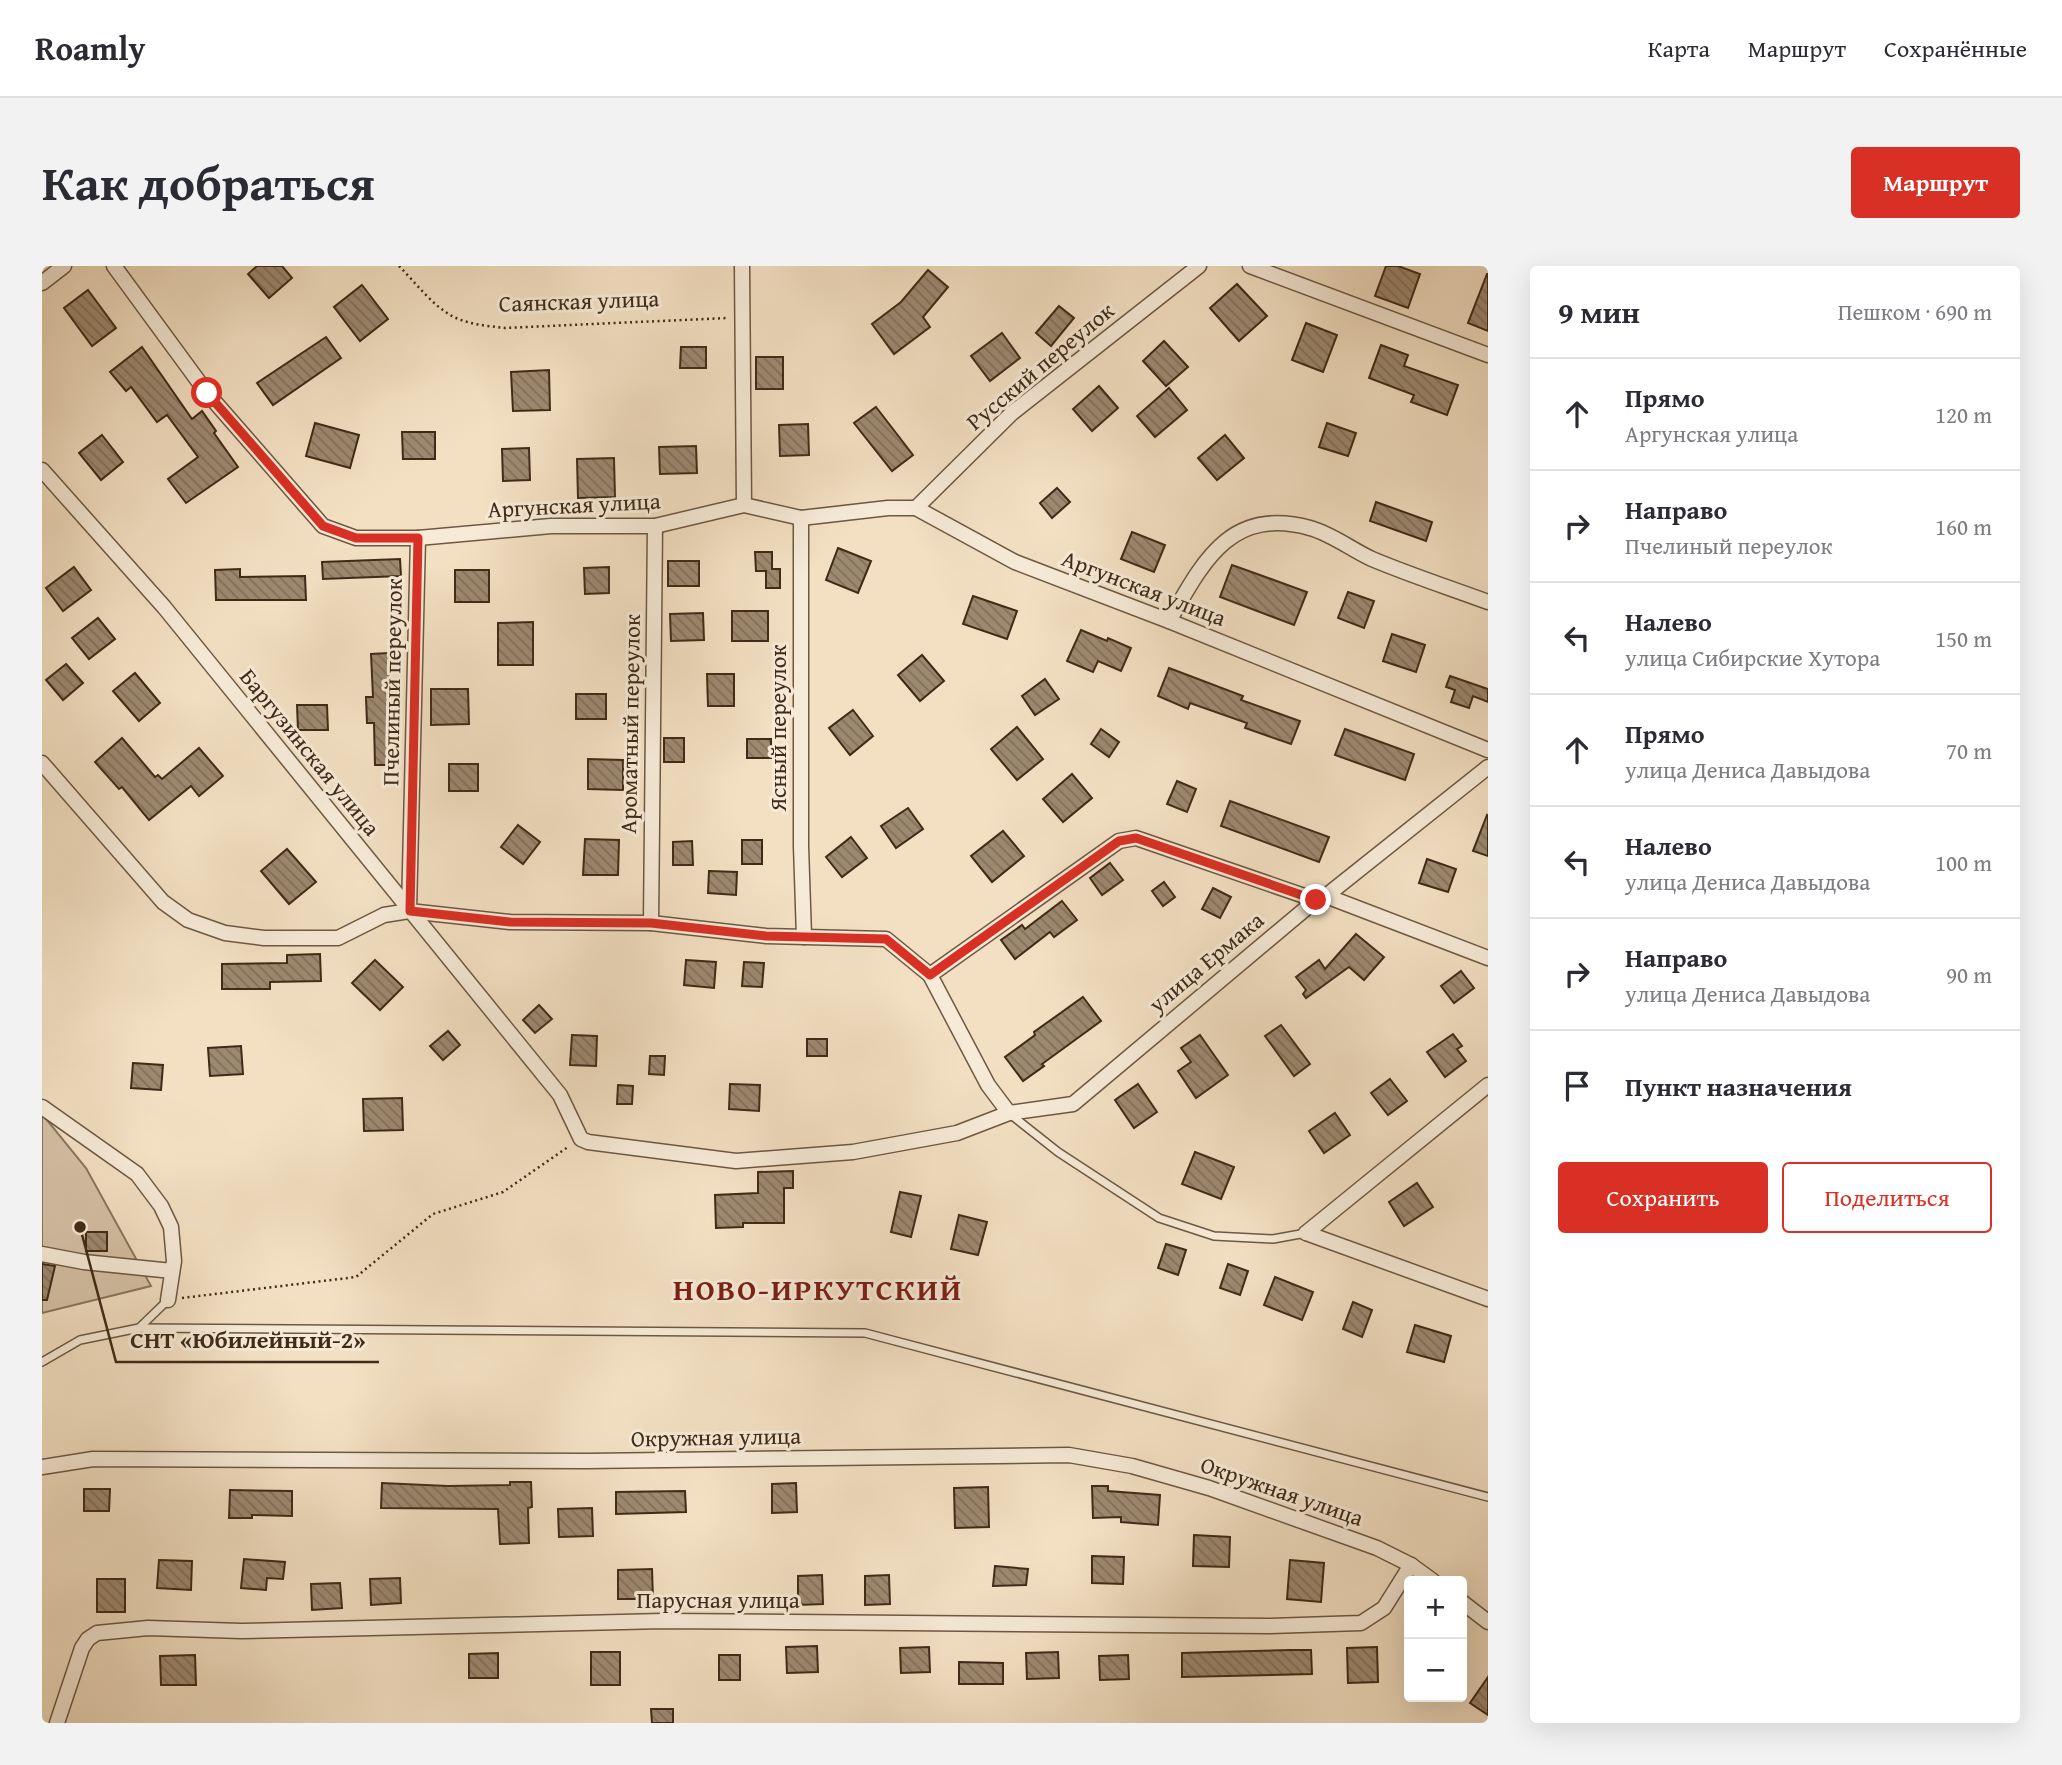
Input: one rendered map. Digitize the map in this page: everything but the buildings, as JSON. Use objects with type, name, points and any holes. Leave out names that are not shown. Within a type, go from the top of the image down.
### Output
[{"type":"street","points":[[42,283],[64,266]]},
{"type":"street","name":"Аргунская улица","points":[[114,266],[207,393],[323,526],[356,538],[418,538],[551,526],[655,526],[744,505],[801,518],[916,508],[1015,562],[1488,750]]},
{"type":"street","points":[[741,266],[744,505]]},
{"type":"street","name":"Русский переулок","points":[[916,508],[1012,413],[1199,266]]},
{"type":"street","points":[[1250,266],[1488,355]]},
{"type":"street","name":"Баргузинская улица","points":[[42,470],[164,607],[560,1095],[580,1139]]},
{"type":"street","name":"Ясный переулок","points":[[801,518],[801,846],[804,937]]},
{"type":"street","points":[[1169,621],[1203,563],[1226,541],[1250,526],[1277,524],[1311,528],[1372,559],[1488,602]]},
{"type":"street","name":"Ароматный переулок","points":[[651,923],[655,526]]},
{"type":"street","name":"Пчелиный переулок","points":[[410,911],[418,538]]},
{"type":"street","points":[[42,763],[163,902],[188,920],[225,933],[264,938],[338,939],[384,915],[410,911],[510,922],[651,923],[766,936],[886,939],[930,975],[988,1085],[1009,1113]]},
{"type":"street","name":"улица Ермака","points":[[580,1139],[627,1149],[736,1161],[853,1152],[957,1133],[1009,1113],[1073,1104],[1321,898],[1488,767]]},
{"type":"street","points":[[930,975],[1119,841],[1136,838],[1321,898],[1488,958]]},
{"type":"street","points":[[1306,1233],[1488,1085]]},
{"type":"street","points":[[42,1107],[136,1174],[161,1206],[171,1227],[174,1261],[168,1300]]},
{"type":"street","points":[[1306,1233],[1488,1299]]},
{"type":"street","points":[[42,1254],[84,1262],[172,1271]]},
{"type":"street","name":"Окружная улица","points":[[42,1467],[93,1459],[587,1461],[1069,1455],[1132,1466],[1196,1485],[1377,1548],[1426,1576]]},
{"type":"street","name":"Парусная улица","points":[[57,1723],[82,1648],[88,1639],[97,1633],[148,1628],[254,1631],[663,1621],[1270,1626],[1361,1623],[1384,1608],[1411,1565]]},
{"type":"street","points":[[1467,1606],[1488,1622]]},
{"type":"lane","points":[[1009,1113],[1058,1152],[1159,1218],[1214,1236],[1273,1239],[1306,1233]]},
{"type":"lane","points":[[139,1328],[168,1300]]},
{"type":"lane","points":[[42,1362],[80,1340],[139,1328],[865,1333],[1488,1497]]},
{"type":"path","name":"Саянская улица","points":[[399,266],[454,318],[477,325],[505,328],[740,317]]},
{"type":"path","points":[[168,1300],[356,1277],[433,1214],[503,1192],[580,1139]]},
{"type":"shaded area","points":[[42,1114],[86,1168],[151,1286],[42,1313]]},
{"type":"place","name":"СНТ «Юбилейный-2»","points":[[80,1227]]},
{"type":"district","name":"НОВО-ИРКУТСКИЙ","points":[[818,1290]]},
{"type":"route","points":[[207,393],[323,526],[356,538],[418,538],[410,911],[510,922],[651,923],[766,936],[886,939],[930,975],[1119,841],[1136,838],[1316,900]]}]
